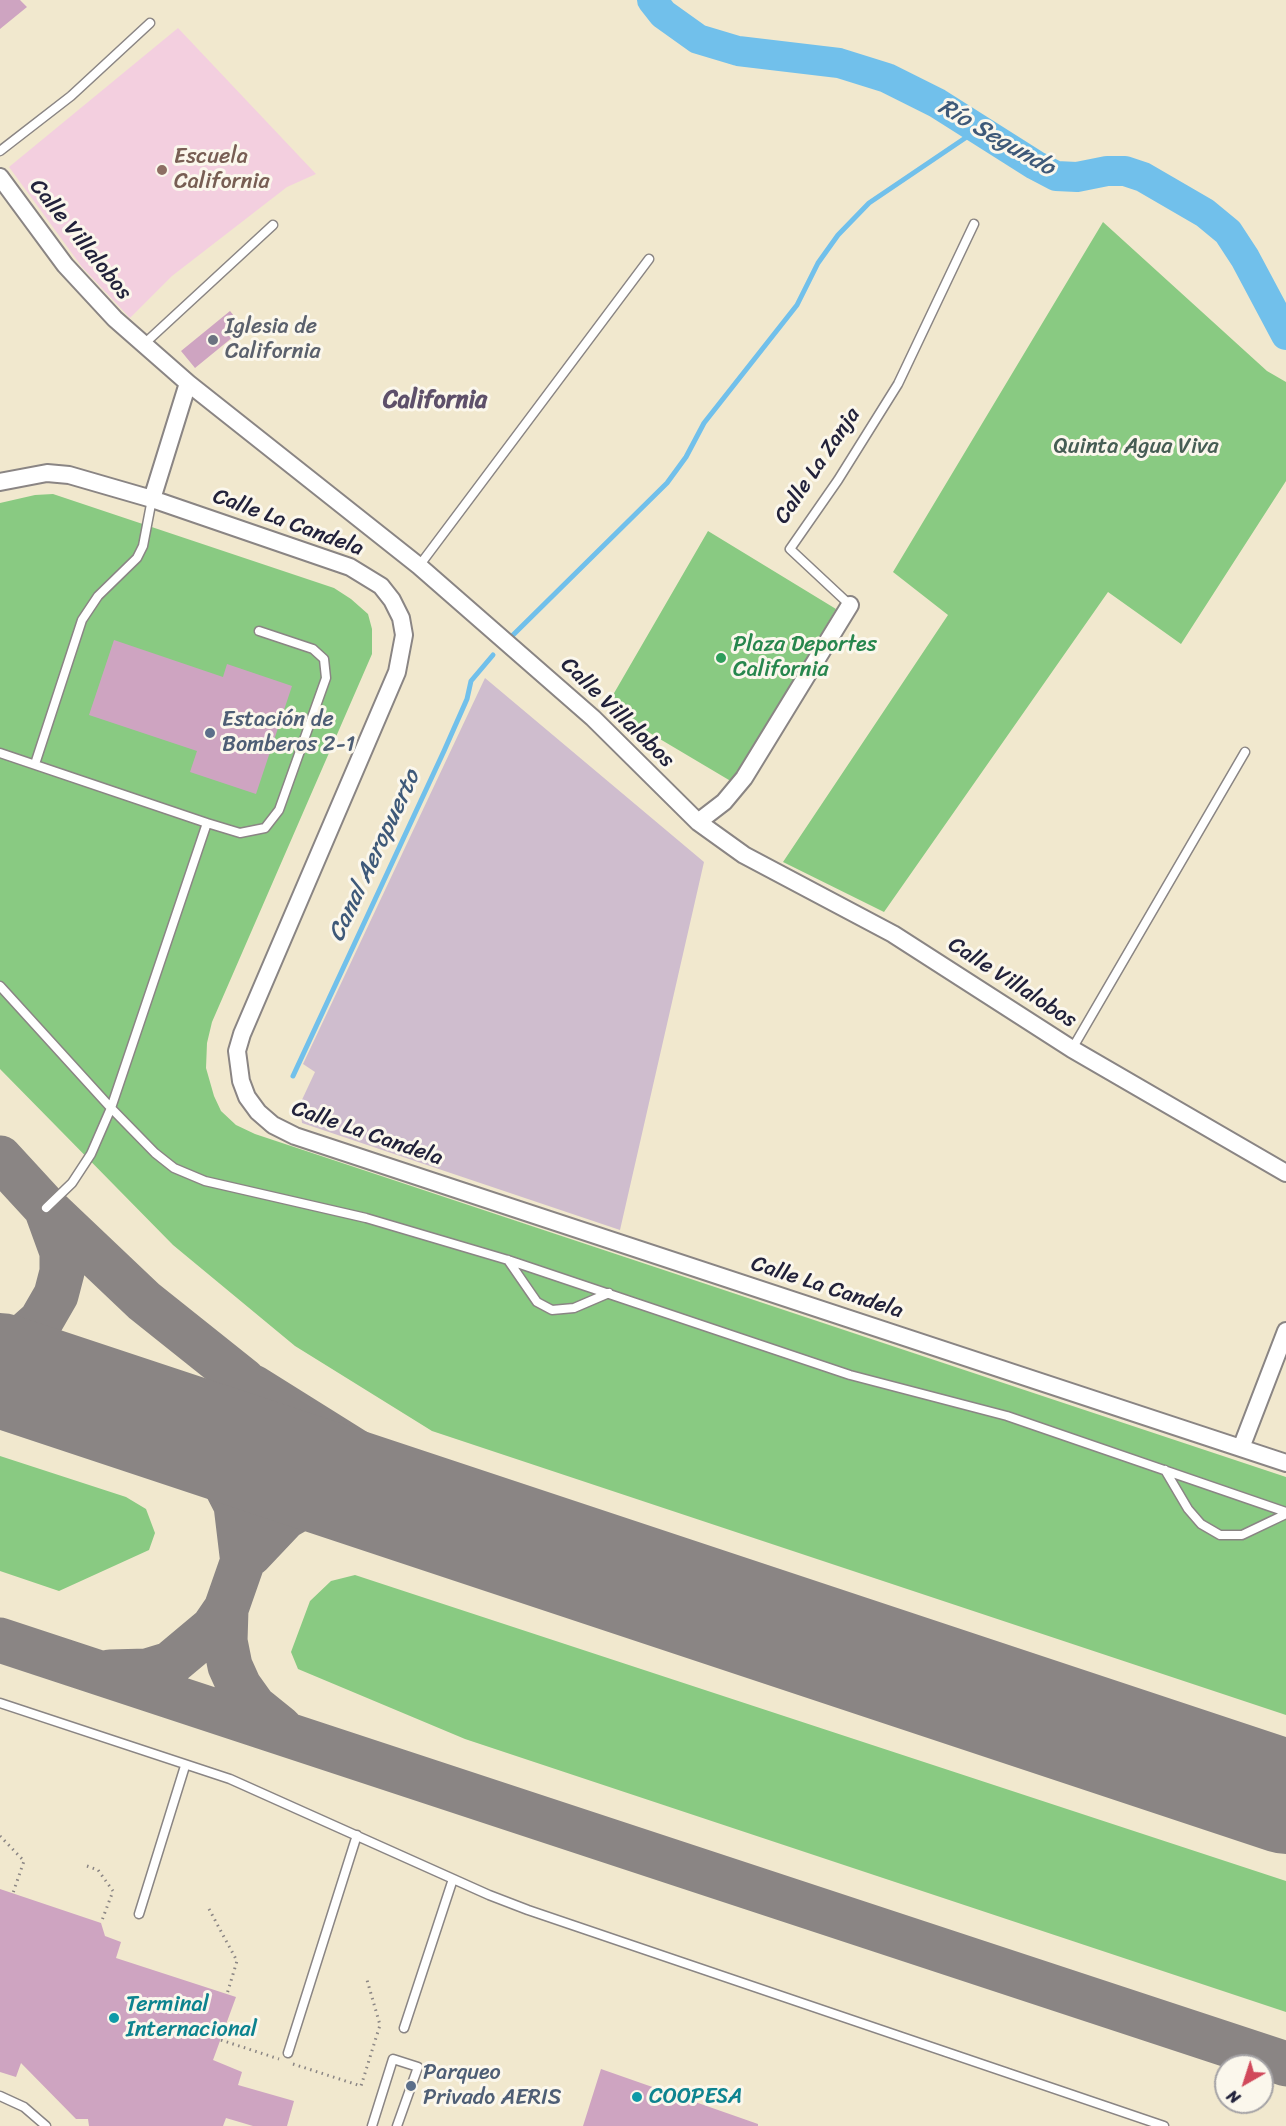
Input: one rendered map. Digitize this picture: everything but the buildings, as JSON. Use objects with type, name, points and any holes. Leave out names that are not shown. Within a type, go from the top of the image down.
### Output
[{"type":"street","name":"Calle Villalobos","points":[[0,177],[65,265],[115,319],[188,383],[419,566],[593,718],[698,822],[744,855],[892,934],[1072,1049],[1286,1173]]},
{"type":"street","points":[[152,499],[188,383]]},
{"type":"street","name":"Calle La Candela","points":[[0,482],[47,473],[69,475],[152,499],[365,575],[392,600],[401,618],[404,635],[397,672],[242,1034],[237,1051],[240,1081],[247,1097],[258,1112],[273,1125],[295,1136],[1286,1463]]},
{"type":"street","name":"Calle La Zanja","points":[[698,822],[724,802],[744,778],[850,605]]},
{"type":"street","points":[[1241,1448],[1286,1331]]},
{"type":"lane","points":[[0,151],[71,96],[150,22]]},
{"type":"lane","name":"Calle La Zanja","points":[[850,605],[790,549],[838,480],[898,384],[974,224]]},
{"type":"lane","points":[[144,344],[273,225]]},
{"type":"lane","points":[[419,566],[649,259]]},
{"type":"lane","points":[[34,764],[82,621],[98,596],[136,558],[143,546],[152,499]]},
{"type":"lane","points":[[0,753],[240,834],[264,828],[279,810],[326,678],[324,659],[314,649],[259,631]]},
{"type":"lane","points":[[1072,1049],[1245,752]]},
{"type":"lane","points":[[46,1208],[72,1183],[92,1154],[111,1108],[207,823]]},
{"type":"lane","points":[[0,986],[111,1108],[155,1153],[174,1168],[205,1180],[366,1218],[507,1260],[850,1375],[1007,1416],[1286,1513]]},
{"type":"lane","points":[[507,1260],[537,1302],[552,1310],[574,1308],[609,1293]]},
{"type":"lane","points":[[1166,1470],[1188,1509],[1201,1524],[1220,1535],[1242,1535],[1286,1513]]},
{"type":"lane","points":[[0,1702],[185,1766],[230,1779],[273,1796],[453,1879],[528,1910],[1164,2126]]},
{"type":"lane","points":[[139,1914],[185,1766]]},
{"type":"lane","points":[[288,2053],[357,1835]]},
{"type":"lane","points":[[404,2028],[453,1879]]},
{"type":"lane","points":[[372,2126],[393,2059],[418,2067],[397,2126]]},
{"type":"lane","points":[[0,2096],[24,2107],[45,2126]]},
{"type":"path","points":[[0,1836],[24,1861],[12,1893]]},
{"type":"path","points":[[87,1866],[98,1870],[113,1891],[100,1923]]},
{"type":"path","points":[[209,1909],[237,1960],[227,1994]]},
{"type":"path","points":[[220,2040],[361,2086],[380,2025],[367,1980]]},
{"type":"shaded area","name":"Escuela California","points":[[178,28],[316,174],[287,187],[172,276],[130,318],[82,267],[9,167]]},
{"type":"shaded area","points":[[485,678],[704,862],[620,1230],[302,1123],[300,1104],[315,1072],[303,1064]]},
{"type":"green space","name":"Quinta Agua Viva","points":[[1103,222],[1267,371],[1286,382],[1286,481],[1181,644],[1108,592],[884,912],[783,862],[948,615],[893,572]]},
{"type":"green space","points":[[53,494],[334,588],[368,614],[372,629],[372,654],[212,1022],[207,1043],[206,1068],[221,1111],[236,1125],[255,1134],[1286,1477],[1286,1715],[432,1431],[295,1346],[173,1245],[0,1069],[0,503],[35,495]]},
{"type":"green space","name":"Plaza Deportes California","points":[[708,531],[836,609],[734,783],[606,707]]},
{"type":"green space","points":[[0,1456],[126,1497],[146,1509],[155,1533],[149,1550],[59,1591],[0,1571]]},
{"type":"green space","points":[[355,1575],[1286,1881],[1286,2012],[465,1739],[298,1669],[291,1652],[310,1601],[331,1581]]},
{"type":"waterway","name":"Río Segundo","points":[[652,0],[663,14],[698,39],[738,51],[839,63],[887,78],[937,103],[1056,176],[1077,177],[1107,171],[1125,171],[1143,177],[1205,213],[1228,232],[1245,258],[1286,335]]},
{"type":"waterway","points":[[512,636],[667,483],[686,457],[704,423],[797,305],[818,263],[838,235],[869,203],[980,128]]},
{"type":"waterway","name":"Canal Aeropuerto","points":[[293,1076],[444,751],[467,699],[471,681],[493,655]]},
{"type":"taxiway","points":[[0,1158],[46,1208],[144,1301],[243,1380],[261,1400],[273,1423],[277,1463],[226,1609],[213,1628],[170,1664],[147,1671],[110,1672]]},
{"type":"taxiway","points":[[0,1349],[23,1337],[41,1321],[56,1295],[62,1272],[62,1252],[46,1208]]},
{"type":"taxiway","points":[[253,1387],[392,1474],[544,1551]]},
{"type":"taxiway","points":[[137,1415],[191,1444],[219,1472],[236,1505],[242,1555]]},
{"type":"taxiway","points":[[250,1554],[285,1517],[309,1503],[334,1495],[373,1495]]},
{"type":"taxiway","points":[[226,1609],[225,1641],[230,1666],[239,1686],[254,1707],[280,1728]]},
{"type":"taxiway","points":[[0,1640],[1286,2064]]},
{"type":"runway","points":[[0,1370],[1286,1797]]},
{"type":"place","name":"Escuela California","points":[[162,170]]},
{"type":"place","name":"Iglesia de California","points":[[213,340]]},
{"type":"place","name":"Plaza Deportes California","points":[[721,658]]},
{"type":"place","name":"Estación de Bomberos 2-1","points":[[210,733]]},
{"type":"place","name":"Terminal Internacional","points":[[114,2018]]},
{"type":"place","name":"Parqueo Privado AERIS","points":[[411,2086]]},
{"type":"place","name":"COOPESA","points":[[637,2097]]},
{"type":"district","name":"California","points":[[435,401]]}]
